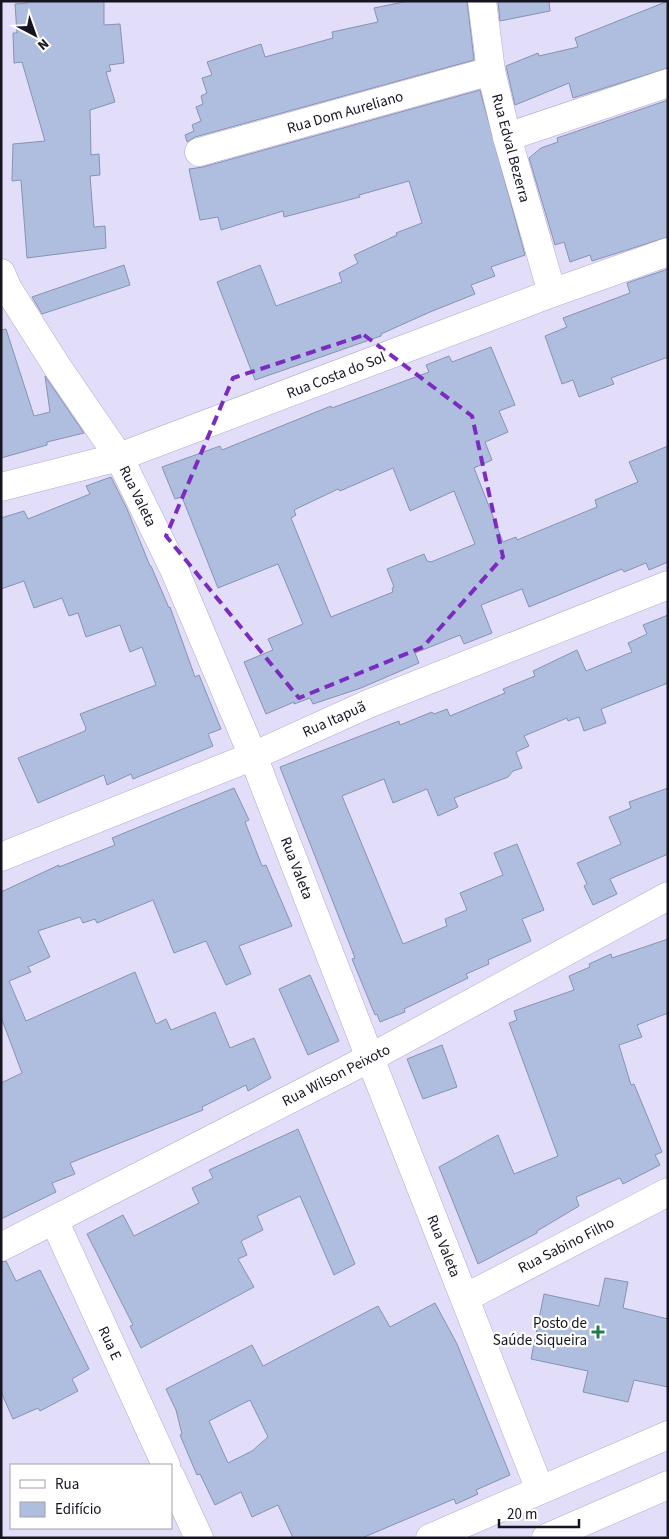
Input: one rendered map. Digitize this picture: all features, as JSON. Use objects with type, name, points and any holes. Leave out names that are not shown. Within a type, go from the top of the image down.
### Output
[{"type":"street","name":"Rua Edval Bezerra","points":[[482,1],[491,71],[507,137],[552,293]]},
{"type":"street","name":"Rua Dom Aureliano","points":[[199,152],[491,71]]},
{"type":"street","points":[[507,137],[668,83]]},
{"type":"street","name":"Rua Costa do Sol","points":[[1,487],[119,457],[552,293],[668,252]]},
{"type":"street","name":"Rua Valeta","points":[[1,273],[8,289],[48,352],[119,457],[174,569],[253,756],[540,1490]]},
{"type":"street","name":"Rua Itapuã","points":[[1,857],[253,756],[368,704],[668,584]]},
{"type":"street","name":"Rua Wilson Peixoto","points":[[1,1247],[370,1058],[668,896]]},
{"type":"street","name":"Rua Sabino Filho","points":[[465,1298],[668,1192]]},
{"type":"street","name":"Rua E","points":[[54,1220],[166,1464]]},
{"type":"street","points":[[430,1538],[668,1435]]},
{"type":"street","points":[[172,1479],[199,1538]]},
{"type":"street","points":[[546,1538],[668,1485]]},
{"type":"highlighted area","points":[[364,335],[472,416],[503,557],[423,647],[299,698],[166,536],[233,378]]},
{"type":"building","points":[[28,1],[104,1],[104,25],[120,24],[124,63],[109,65],[111,71],[106,72],[115,102],[90,110],[91,155],[99,154],[100,175],[90,176],[94,227],[105,226],[106,248],[27,258],[21,180],[12,181],[13,144],[45,141],[22,62],[14,63],[13,33],[17,33],[15,4],[28,3]]},
{"type":"building","points":[[408,1],[467,1],[474,60],[195,137],[187,142],[185,135],[194,131],[192,125],[201,121],[196,107],[203,104],[201,96],[207,93],[202,78],[212,75],[207,62],[261,44],[265,57],[333,38],[332,32],[378,22],[374,8]]},
{"type":"building","points":[[498,1],[549,1],[550,11],[500,21]]},
{"type":"building","points":[[668,1],[668,68],[573,98],[569,83],[515,105],[506,66],[538,53],[539,56],[578,47],[575,38]]},
{"type":"building","points":[[480,90],[525,255],[491,267],[495,276],[471,285],[475,294],[430,312],[381,334],[381,336],[255,380],[217,282],[260,265],[276,306],[342,282],[339,273],[358,263],[354,255],[397,235],[396,233],[422,223],[409,181],[359,195],[360,197],[284,217],[283,211],[221,230],[218,217],[200,220],[189,169],[203,167]]},
{"type":"building","points":[[668,100],[668,237],[592,261],[590,255],[570,262],[564,242],[555,245],[529,158],[541,148],[558,142],[557,138]]},
{"type":"building","points":[[124,265],[130,285],[42,314],[32,297]]},
{"type":"building","points":[[668,269],[668,357],[611,378],[614,384],[579,397],[573,380],[562,384],[545,336],[567,327],[563,318],[630,293],[627,283]]},
{"type":"building","points":[[6,329],[34,416],[50,412],[45,376],[84,433],[47,442],[47,445],[1,458],[1,330]]},
{"type":"building","points":[[491,347],[515,405],[499,411],[508,432],[485,442],[492,460],[474,468],[503,542],[516,537],[517,540],[597,507],[595,500],[638,482],[629,462],[668,446],[668,562],[649,570],[646,563],[624,572],[622,569],[529,607],[522,589],[481,605],[492,633],[464,644],[460,635],[415,653],[419,663],[361,688],[313,704],[310,698],[294,704],[294,702],[266,714],[244,662],[273,650],[268,639],[303,624],[278,564],[218,588],[182,497],[175,499],[162,467],[220,446],[222,450],[331,406],[332,408],[429,372],[426,365],[449,356],[452,362]],"holes":[[[393,468],[410,511],[454,491],[475,544],[431,562],[427,561],[424,554],[387,569],[394,587],[392,588],[393,592],[331,617],[291,518],[296,515],[294,510],[338,489],[340,491]]]},
{"type":"building","points":[[111,477],[170,607],[195,677],[199,675],[221,729],[208,734],[213,746],[133,779],[131,774],[107,785],[104,775],[38,803],[18,758],[85,731],[86,728],[80,714],[156,685],[142,647],[130,652],[120,625],[86,637],[78,613],[69,616],[62,598],[34,608],[24,581],[1,589],[1,518],[24,511],[28,519],[90,494],[86,486]]},
{"type":"building","points":[[668,615],[668,683],[601,709],[606,723],[584,731],[579,717],[568,721],[567,718],[524,736],[529,746],[516,752],[522,768],[513,771],[508,777],[454,798],[458,807],[438,816],[427,789],[393,803],[384,779],[342,796],[403,944],[447,926],[445,919],[467,910],[460,893],[503,875],[494,853],[517,844],[544,910],[522,919],[531,941],[488,960],[489,964],[466,974],[468,978],[404,1009],[405,1012],[380,1022],[377,1014],[375,1015],[352,959],[355,958],[280,767],[399,721],[400,725],[432,712],[434,714],[447,709],[450,716],[505,693],[503,689],[535,676],[533,671],[577,650],[586,671],[632,652],[628,643],[647,634],[643,625]]},
{"type":"building","points":[[234,788],[249,820],[245,822],[262,866],[266,865],[292,926],[239,946],[251,974],[226,985],[206,941],[174,953],[153,900],[97,923],[95,919],[83,923],[80,917],[38,931],[50,957],[28,967],[31,972],[9,981],[26,1021],[135,972],[156,1024],[166,1019],[171,1030],[215,1012],[230,1048],[254,1038],[271,1078],[248,1091],[246,1085],[202,1107],[203,1110],[70,1163],[75,1174],[52,1183],[56,1192],[1,1219],[1,1083],[22,1073],[1,1017],[1,892],[59,865],[59,867],[115,845],[112,838]]},
{"type":"building","points":[[668,788],[668,854],[610,879],[617,894],[593,905],[584,886],[587,884],[577,863],[621,844],[609,817],[631,808],[629,802]]},
{"type":"building","points":[[668,939],[668,1013],[637,1025],[642,1037],[619,1045],[631,1085],[634,1084],[662,1152],[655,1155],[660,1165],[623,1184],[620,1178],[576,1197],[579,1206],[537,1231],[537,1233],[478,1264],[439,1167],[498,1135],[514,1174],[558,1156],[509,1023],[517,1020],[514,1011],[574,990],[569,976],[590,967],[589,964],[611,954],[612,958]]},
{"type":"building","points":[[310,975],[339,1041],[308,1055],[279,989]]},
{"type":"building","points":[[442,1045],[457,1087],[423,1099],[407,1059]]},
{"type":"building","points":[[298,1129],[355,1264],[334,1275],[300,1196],[257,1216],[263,1230],[241,1241],[247,1255],[238,1259],[254,1287],[141,1348],[130,1326],[133,1325],[87,1234],[123,1215],[134,1236],[199,1203],[192,1188],[213,1178],[209,1170]]},
{"type":"building","points":[[6,1261],[16,1281],[40,1270],[89,1369],[72,1379],[78,1391],[40,1411],[38,1408],[13,1419],[1,1392],[1,1262]]},
{"type":"building","points":[[605,1278],[628,1282],[623,1308],[668,1319],[668,1387],[634,1380],[628,1402],[583,1392],[588,1371],[531,1359],[544,1294],[599,1306]]},
{"type":"building","points":[[435,1303],[457,1344],[510,1475],[476,1490],[478,1494],[456,1504],[454,1499],[362,1538],[293,1538],[278,1505],[252,1517],[241,1492],[215,1505],[200,1474],[197,1475],[180,1435],[182,1434],[176,1410],[166,1389],[252,1345],[263,1366],[378,1306],[390,1327]],"holes":[[[250,1400],[268,1437],[252,1451],[228,1463],[209,1421]]]},
{"type":"place","name":"Posto de Saúde Siqueira","points":[[598,1332]]}]
